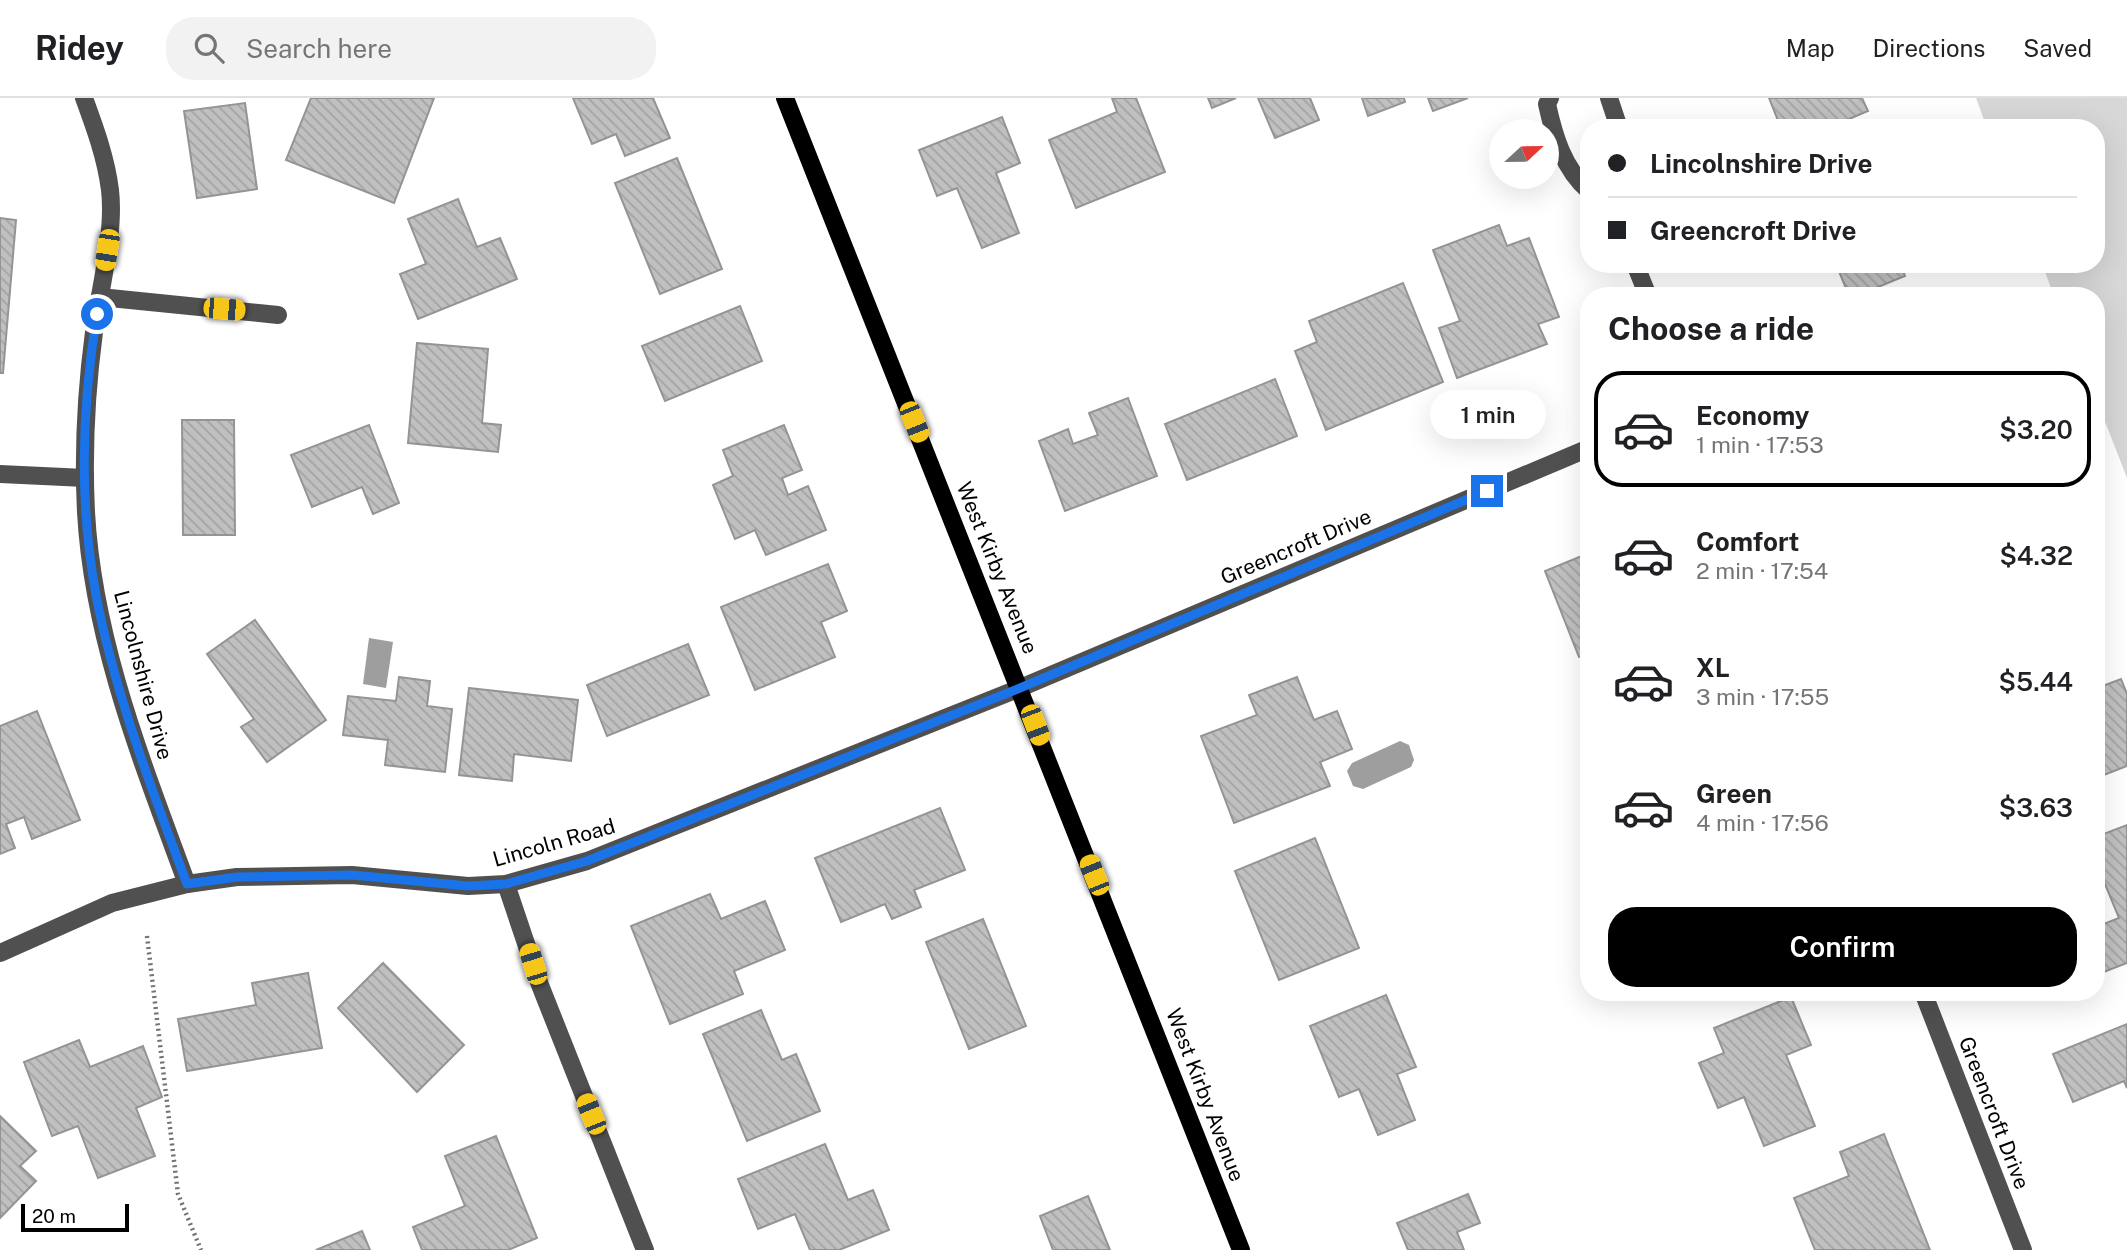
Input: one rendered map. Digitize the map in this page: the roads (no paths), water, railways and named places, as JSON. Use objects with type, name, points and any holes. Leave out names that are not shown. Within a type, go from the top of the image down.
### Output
[{"type":"main road","name":"West Kirby Avenue","points":[[785,98],[1241,1250]]},
{"type":"street","name":"Lincolnshire Drive","points":[[84,98],[102,147],[110,192],[107,250],[85,413],[86,514],[96,594],[111,659],[144,765],[187,884]]},
{"type":"street","points":[[1550,98],[1547,104],[1558,143],[1566,163],[1580,180]]},
{"type":"street","points":[[1609,98],[1616,119]]},
{"type":"street","points":[[100,297],[278,315]]},
{"type":"street","name":"Greencroft Drive","points":[[1020,688],[1580,452]]},
{"type":"street","points":[[0,474],[85,478]]},
{"type":"street","name":"Lincoln Road","points":[[0,953],[112,902],[187,884],[237,877],[352,875],[468,886],[506,884],[587,861],[1020,688]]},
{"type":"street","points":[[506,884],[540,985],[645,1250]]},
{"type":"street","name":"Greencroft Drive","points":[[1926,1001],[2023,1250]]}]
